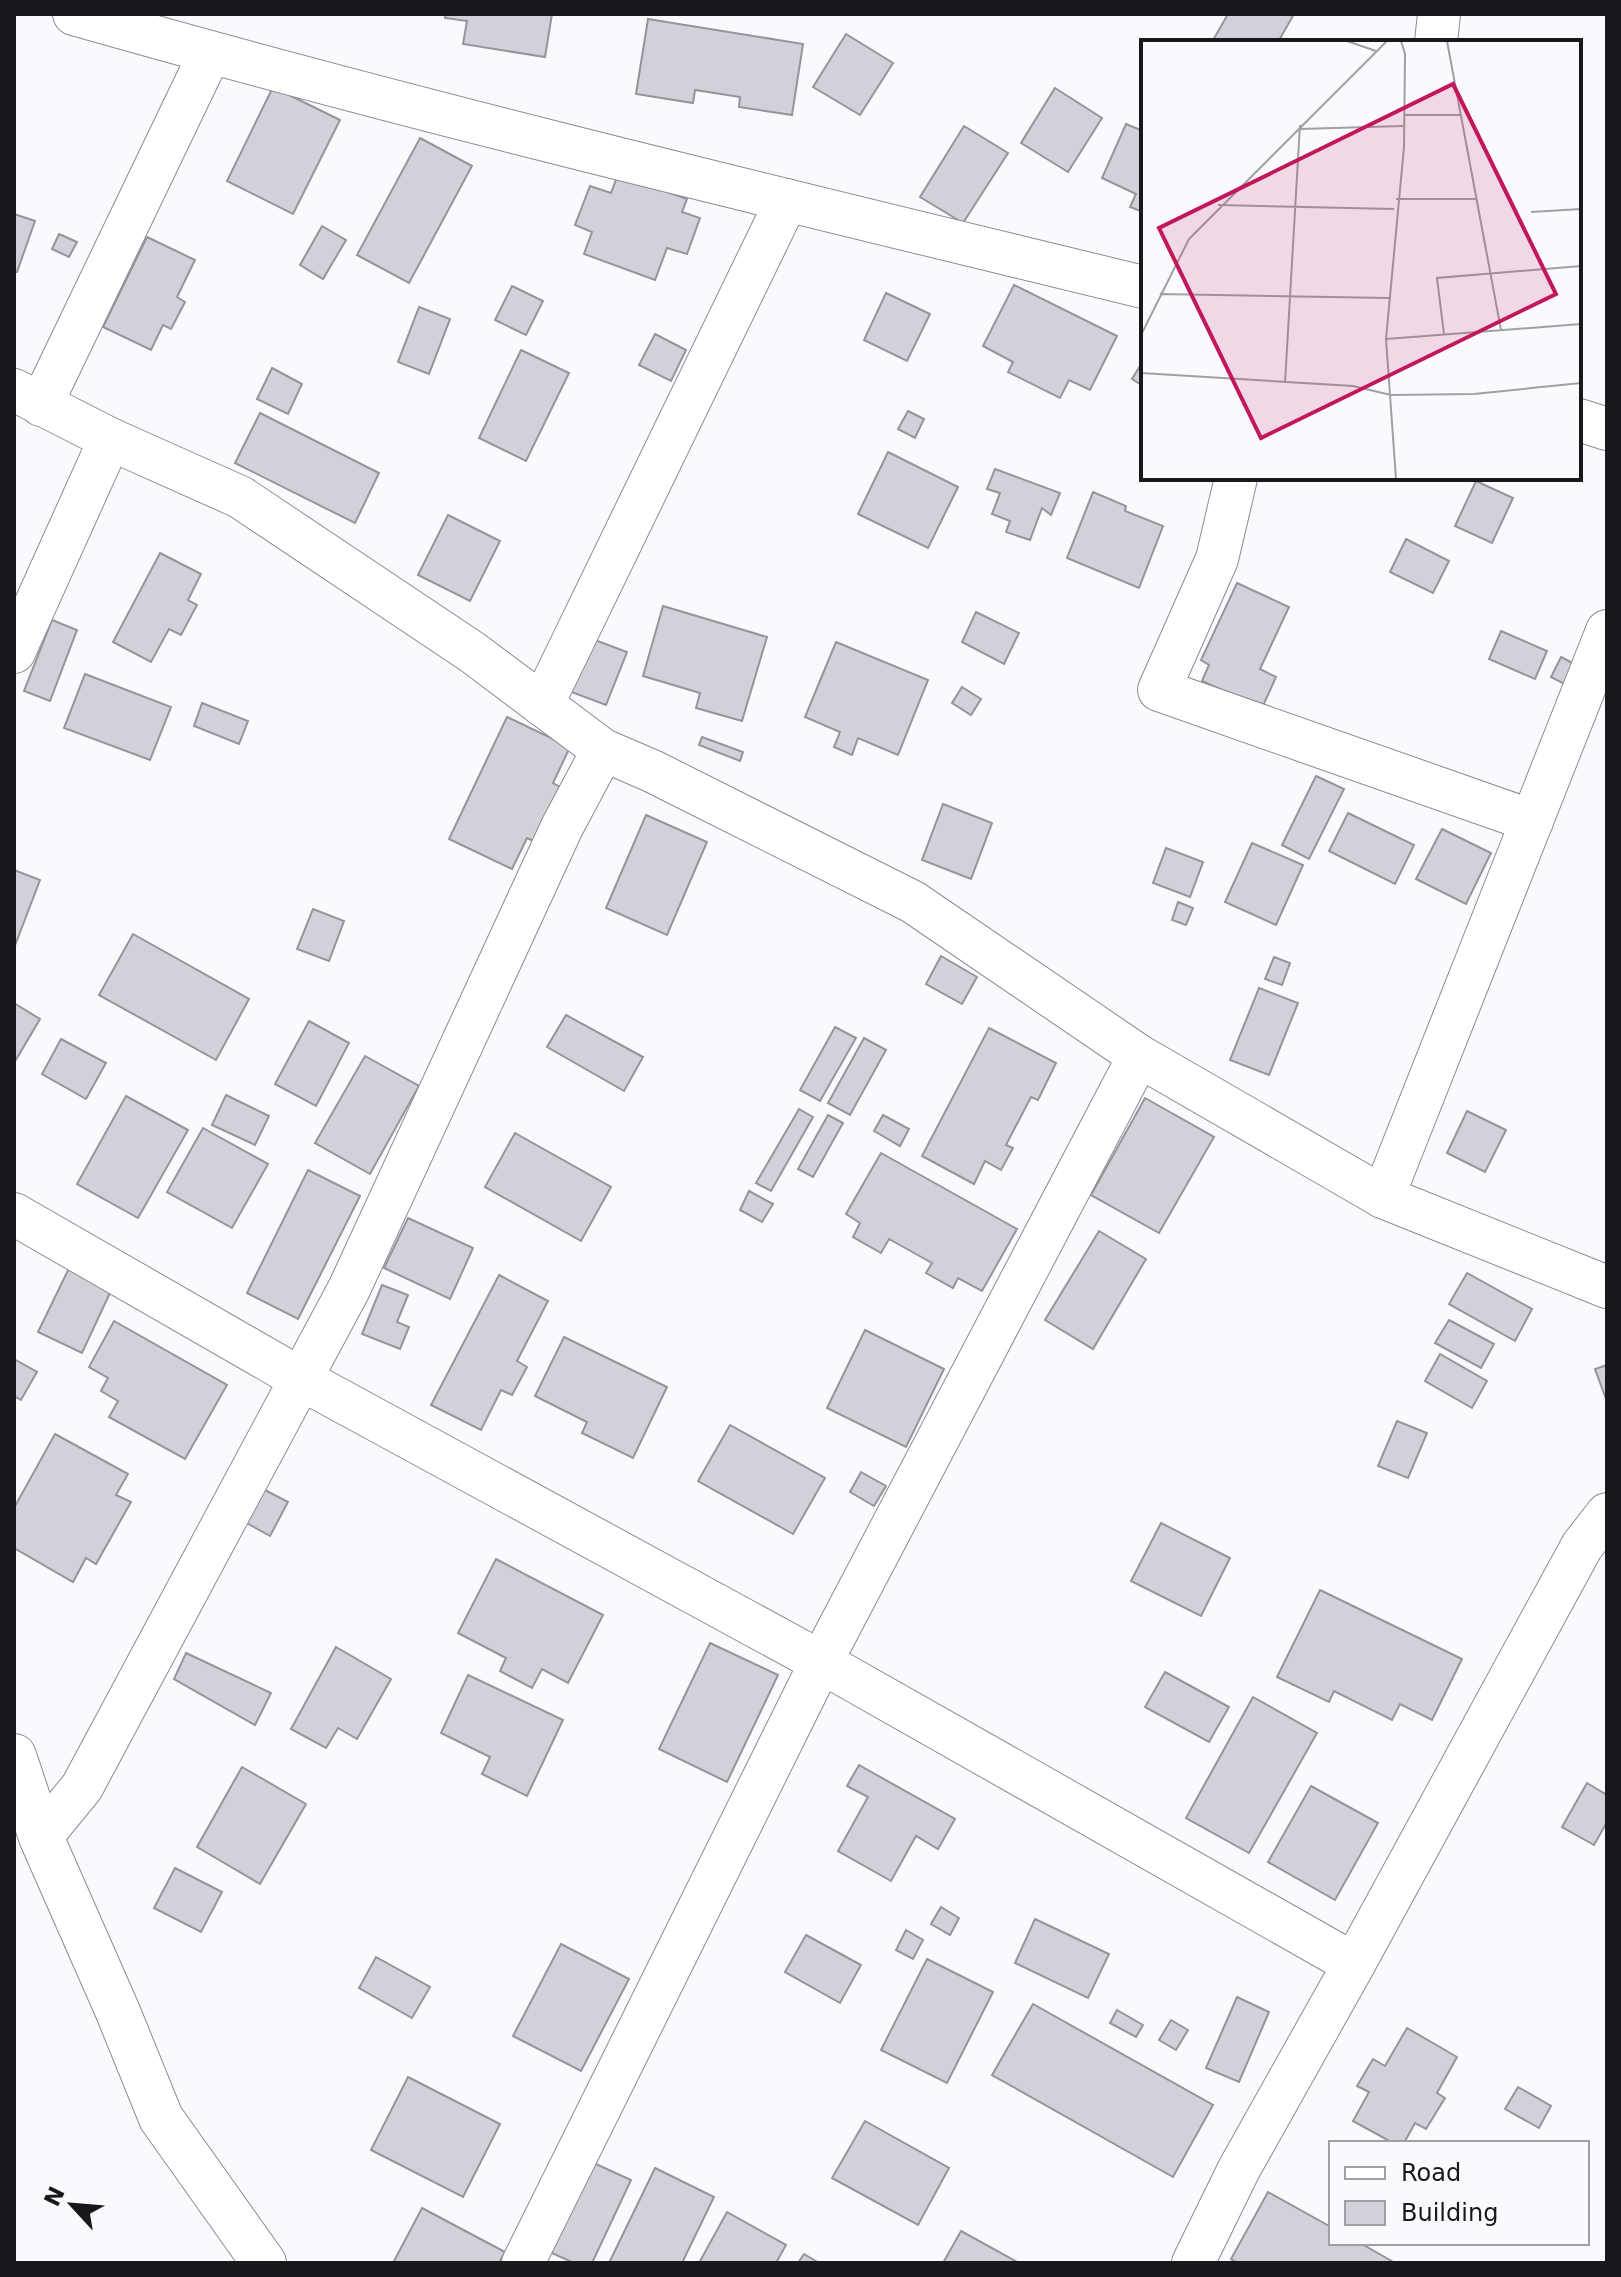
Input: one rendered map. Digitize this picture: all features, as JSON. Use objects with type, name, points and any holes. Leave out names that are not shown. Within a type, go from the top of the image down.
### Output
[{"type":"street","points":[[74,14],[210,53],[1141,287]]},
{"type":"street","points":[[1436,40],[1439,14]]},
{"type":"street","points":[[210,53],[27,397],[110,439],[240,497],[472,652],[603,750],[652,771],[913,902],[1139,1056],[1383,1197],[1607,1287]]},
{"type":"street","points":[[542,705],[787,200]]},
{"type":"street","points":[[1581,421],[1607,429]]},
{"type":"street","points":[[14,652],[110,439]]},
{"type":"street","points":[[1236,480],[1217,559],[1159,690],[1532,821]]},
{"type":"street","points":[[1383,1197],[1607,631]]},
{"type":"street","points":[[41,1837],[82,1787],[349,1289],[562,827],[603,750]]},
{"type":"street","points":[[523,2263],[821,1662],[1139,1056]]},
{"type":"street","points":[[14,1214],[301,1379],[821,1662],[1354,1964]]},
{"type":"street","points":[[1193,2263],[1239,2169],[1582,1546],[1607,1514]]},
{"type":"street","points":[[14,1756],[41,1837],[161,2118],[264,2263]]},
{"type":"building","points":[[446,14],[552,14],[545,57],[463,44],[467,21],[445,18]]},
{"type":"building","points":[[1228,14],[1294,14],[1279,40],[1213,40]]},
{"type":"building","points":[[648,19],[803,44],[792,115],[739,107],[740,97],[695,90],[693,103],[636,94]]},
{"type":"building","points":[[846,34],[893,63],[860,115],[813,87]]},
{"type":"building","points":[[273,87],[340,120],[293,214],[227,181]]},
{"type":"building","points":[[1055,88],[1102,118],[1068,172],[1021,143]]},
{"type":"building","points":[[1126,124],[1141,130],[1141,211],[1130,207],[1136,194],[1102,178]]},
{"type":"building","points":[[964,126],[1008,153],[963,223],[920,197]]},
{"type":"building","points":[[420,138],[472,166],[409,283],[357,255]]},
{"type":"building","points":[[618,174],[687,199],[682,212],[700,218],[687,254],[667,248],[655,280],[584,254],[592,232],[575,225],[590,186],[611,193]]},
{"type":"building","points":[[14,214],[35,221],[17,272],[14,271]]},
{"type":"building","points":[[322,226],[346,240],[323,279],[300,265]]},
{"type":"building","points":[[59,234],[77,242],[69,257],[52,249]]},
{"type":"building","points":[[147,237],[195,260],[177,297],[185,302],[171,329],[163,325],[151,350],[103,327]]},
{"type":"building","points":[[1014,285],[1117,336],[1090,390],[1069,380],[1060,398],[1008,372],[1013,362],[983,346]]},
{"type":"building","points":[[512,286],[543,301],[526,335],[495,320]]},
{"type":"building","points":[[886,293],[930,314],[907,361],[864,340]]},
{"type":"building","points":[[419,307],[450,319],[429,374],[398,362]]},
{"type":"building","points":[[655,334],[686,350],[671,381],[639,365]]},
{"type":"building","points":[[521,350],[569,373],[526,461],[479,438]]},
{"type":"building","points":[[1141,364],[1141,385],[1132,379]]},
{"type":"building","points":[[272,368],[302,384],[288,414],[257,399]]},
{"type":"building","points":[[908,411],[924,419],[915,438],[898,429]]},
{"type":"building","points":[[260,413],[379,473],[355,523],[235,463]]},
{"type":"building","points":[[888,452],[958,487],[928,548],[858,514]]},
{"type":"building","points":[[995,469],[1060,493],[1051,515],[1042,508],[1030,540],[1006,532],[1010,521],[992,514],[1000,493],[987,489]]},
{"type":"building","points":[[1476,481],[1513,498],[1492,543],[1455,526]]},
{"type":"building","points":[[1093,492],[1126,506],[1125,511],[1163,526],[1139,588],[1067,558]]},
{"type":"building","points":[[448,515],[500,541],[470,601],[418,575]]},
{"type":"building","points":[[1406,539],[1449,561],[1433,593],[1390,572]]},
{"type":"building","points":[[160,553],[201,574],[188,600],[197,605],[181,635],[169,629],[151,662],[113,642]]},
{"type":"building","points":[[1237,583],[1289,607],[1260,669],[1276,677],[1262,708],[1202,681],[1209,665],[1201,660]]},
{"type":"building","points":[[663,606],[767,637],[742,721],[696,708],[700,693],[643,676]]},
{"type":"building","points":[[976,612],[1019,633],[1004,664],[962,642]]},
{"type":"building","points":[[52,620],[77,630],[50,701],[24,691]]},
{"type":"building","points":[[1501,631],[1547,651],[1535,679],[1489,659]]},
{"type":"building","points":[[587,637],[627,652],[606,705],[566,690]]},
{"type":"building","points":[[836,642],[928,680],[898,755],[858,738],[852,755],[834,747],[840,732],[805,717]]},
{"type":"building","points":[[1561,657],[1582,668],[1572,688],[1551,677]]},
{"type":"building","points":[[85,674],[171,707],[150,760],[64,728]]},
{"type":"building","points":[[962,687],[981,699],[971,715],[952,703]]},
{"type":"building","points":[[202,703],[248,721],[239,744],[194,726]]},
{"type":"building","points":[[507,717],[570,747],[553,783],[562,788],[536,842],[527,838],[512,869],[449,839]]},
{"type":"building","points":[[702,737],[743,752],[740,761],[699,745]]},
{"type":"building","points":[[1316,776],[1344,789],[1309,859],[1282,845]]},
{"type":"building","points":[[943,804],[992,823],[971,879],[922,860]]},
{"type":"building","points":[[1348,813],[1414,845],[1395,884],[1329,851]]},
{"type":"building","points":[[646,815],[707,842],[667,935],[606,908]]},
{"type":"building","points":[[1442,829],[1491,853],[1466,904],[1416,879]]},
{"type":"building","points":[[1252,843],[1303,865],[1276,925],[1225,902]]},
{"type":"building","points":[[1166,848],[1203,862],[1190,897],[1153,883]]},
{"type":"building","points":[[14,870],[40,880],[14,948]]},
{"type":"building","points":[[1178,902],[1193,908],[1186,925],[1172,920]]},
{"type":"building","points":[[313,909],[344,921],[329,961],[297,949]]},
{"type":"building","points":[[133,934],[249,999],[216,1060],[99,995]]},
{"type":"building","points":[[941,956],[977,977],[962,1004],[926,984]]},
{"type":"building","points":[[1274,957],[1290,963],[1282,985],[1265,979]]},
{"type":"building","points":[[1259,988],[1298,1003],[1269,1075],[1230,1060]]},
{"type":"building","points":[[14,1003],[40,1019],[14,1063]]},
{"type":"building","points":[[566,1015],[643,1057],[624,1091],[547,1047]]},
{"type":"building","points":[[309,1021],[349,1043],[316,1106],[275,1084]]},
{"type":"building","points":[[835,1027],[856,1038],[820,1101],[800,1090]]},
{"type":"building","points":[[989,1028],[1056,1063],[1038,1100],[1031,1097],[1006,1145],[1013,1148],[1001,1170],[985,1161],[974,1184],[922,1156]]},
{"type":"building","points":[[864,1038],[886,1050],[850,1115],[828,1103]]},
{"type":"building","points":[[61,1039],[106,1063],[86,1099],[42,1074]]},
{"type":"building","points":[[365,1056],[419,1086],[370,1174],[315,1143]]},
{"type":"building","points":[[226,1095],[269,1116],[255,1145],[212,1125]]},
{"type":"building","points":[[126,1096],[188,1130],[138,1218],[77,1184]]},
{"type":"building","points":[[1145,1098],[1214,1137],[1159,1233],[1091,1195]]},
{"type":"building","points":[[799,1109],[813,1117],[771,1191],[756,1183]]},
{"type":"building","points":[[1467,1111],[1506,1130],[1485,1172],[1447,1153]]},
{"type":"building","points":[[828,1115],[843,1123],[813,1177],[798,1169]]},
{"type":"building","points":[[883,1115],[909,1129],[900,1146],[874,1131]]},
{"type":"building","points":[[203,1128],[268,1164],[232,1228],[167,1192]]},
{"type":"building","points":[[515,1133],[611,1187],[581,1241],[485,1187]]},
{"type":"building","points":[[881,1153],[1017,1229],[982,1291],[958,1278],[953,1288],[926,1273],[932,1263],[889,1239],[881,1253],[853,1237],[860,1223],[846,1214]]},
{"type":"building","points":[[308,1170],[360,1196],[298,1319],[247,1293]]},
{"type":"building","points":[[749,1191],[773,1204],[762,1222],[740,1210]]},
{"type":"building","points":[[408,1218],[473,1248],[450,1299],[384,1268]]},
{"type":"building","points":[[1099,1231],[1146,1259],[1093,1349],[1045,1320]]},
{"type":"building","points":[[73,1260],[116,1280],[82,1353],[38,1332]]},
{"type":"building","points":[[1467,1273],[1532,1309],[1515,1341],[1449,1304]]},
{"type":"building","points":[[499,1275],[548,1301],[517,1361],[527,1367],[512,1395],[501,1390],[481,1430],[431,1405]]},
{"type":"building","points":[[382,1285],[408,1295],[397,1322],[409,1327],[400,1349],[362,1334]]},
{"type":"building","points":[[1449,1320],[1494,1344],[1481,1368],[1435,1343]]},
{"type":"building","points":[[114,1321],[227,1385],[185,1459],[109,1417],[118,1401],[101,1391],[108,1378],[89,1367]]},
{"type":"building","points":[[865,1330],[944,1369],[906,1447],[827,1408]]},
{"type":"building","points":[[564,1337],[667,1387],[633,1458],[582,1433],[587,1422],[535,1396]]},
{"type":"building","points":[[1440,1354],[1487,1381],[1472,1408],[1425,1381]]},
{"type":"building","points":[[14,1359],[37,1372],[21,1400],[14,1396]]},
{"type":"building","points":[[1607,1365],[1607,1399],[1606,1399],[1595,1369]]},
{"type":"building","points":[[1397,1421],[1427,1433],[1408,1478],[1378,1466]]},
{"type":"building","points":[[730,1425],[825,1478],[793,1534],[698,1481]]},
{"type":"building","points":[[55,1434],[128,1474],[116,1495],[131,1502],[96,1564],[86,1558],[73,1582],[14,1548],[14,1508]]},
{"type":"building","points":[[861,1472],[886,1486],[874,1506],[850,1492]]},
{"type":"building","points":[[263,1489],[288,1502],[270,1536],[245,1522]]},
{"type":"building","points":[[1161,1523],[1230,1558],[1201,1616],[1131,1581]]},
{"type":"building","points":[[496,1559],[603,1615],[568,1683],[542,1669],[532,1688],[500,1671],[506,1658],[458,1633]]},
{"type":"building","points":[[1320,1590],[1462,1659],[1432,1720],[1400,1704],[1392,1720],[1334,1691],[1329,1702],[1277,1677]]},
{"type":"building","points":[[710,1643],[778,1675],[727,1782],[659,1749]]},
{"type":"building","points":[[336,1647],[391,1679],[357,1739],[338,1728],[326,1748],[291,1729]]},
{"type":"building","points":[[186,1653],[271,1693],[255,1725],[174,1679]]},
{"type":"building","points":[[1165,1672],[1229,1707],[1209,1742],[1145,1707]]},
{"type":"building","points":[[468,1675],[563,1720],[527,1796],[482,1774],[490,1757],[441,1733]]},
{"type":"building","points":[[1253,1697],[1317,1733],[1249,1853],[1186,1818]]},
{"type":"building","points":[[859,1765],[955,1819],[938,1849],[916,1836],[891,1881],[838,1851],[868,1797],[847,1786]]},
{"type":"building","points":[[242,1767],[306,1804],[260,1884],[197,1847]]},
{"type":"building","points":[[1587,1783],[1607,1795],[1607,1822],[1594,1845],[1562,1827]]},
{"type":"building","points":[[1311,1786],[1378,1823],[1335,1900],[1268,1862]]},
{"type":"building","points":[[175,1868],[222,1892],[201,1932],[154,1908]]},
{"type":"building","points":[[941,1907],[959,1918],[950,1935],[931,1924]]},
{"type":"building","points":[[1035,1919],[1109,1954],[1088,1998],[1015,1963]]},
{"type":"building","points":[[906,1930],[923,1940],[913,1959],[896,1950]]},
{"type":"building","points":[[806,1935],[861,1965],[840,2003],[785,1972]]},
{"type":"building","points":[[561,1944],[629,1979],[581,2071],[513,2036]]},
{"type":"building","points":[[376,1957],[430,1987],[412,2018],[359,1988]]},
{"type":"building","points":[[927,1959],[993,1992],[947,2083],[881,2050]]},
{"type":"building","points":[[1237,1997],[1269,2012],[1239,2082],[1206,2068]]},
{"type":"building","points":[[1033,2004],[1213,2105],[1173,2177],[992,2075]]},
{"type":"building","points":[[1117,2010],[1143,2025],[1136,2037],[1110,2023]]},
{"type":"building","points":[[1171,2020],[1188,2030],[1176,2050],[1159,2040]]},
{"type":"building","points":[[1407,2028],[1457,2057],[1437,2093],[1445,2098],[1426,2129],[1415,2123],[1405,2141],[1389,2141],[1353,2121],[1369,2092],[1357,2086],[1373,2059],[1385,2066]]},
{"type":"building","points":[[408,2077],[500,2124],[463,2197],[371,2150]]},
{"type":"building","points":[[1518,2087],[1551,2106],[1539,2128],[1505,2109]]},
{"type":"building","points":[[865,2121],[949,2168],[918,2225],[832,2178]]},
{"type":"building","points":[[585,2159],[631,2180],[592,2263],[574,2263],[543,2249]]},
{"type":"building","points":[[655,2168],[714,2197],[682,2263],[609,2263]]},
{"type":"building","points":[[1268,2192],[1329,2226],[1329,2245],[1364,2245],[1395,2263],[1238,2263],[1231,2259]]},
{"type":"building","points":[[422,2208],[505,2252],[499,2263],[393,2263]]},
{"type":"building","points":[[727,2212],[786,2245],[776,2263],[699,2263]]},
{"type":"building","points":[[961,2231],[1019,2263],[943,2263]]},
{"type":"building","points":[[804,2254],[819,2263],[798,2263]]}]
